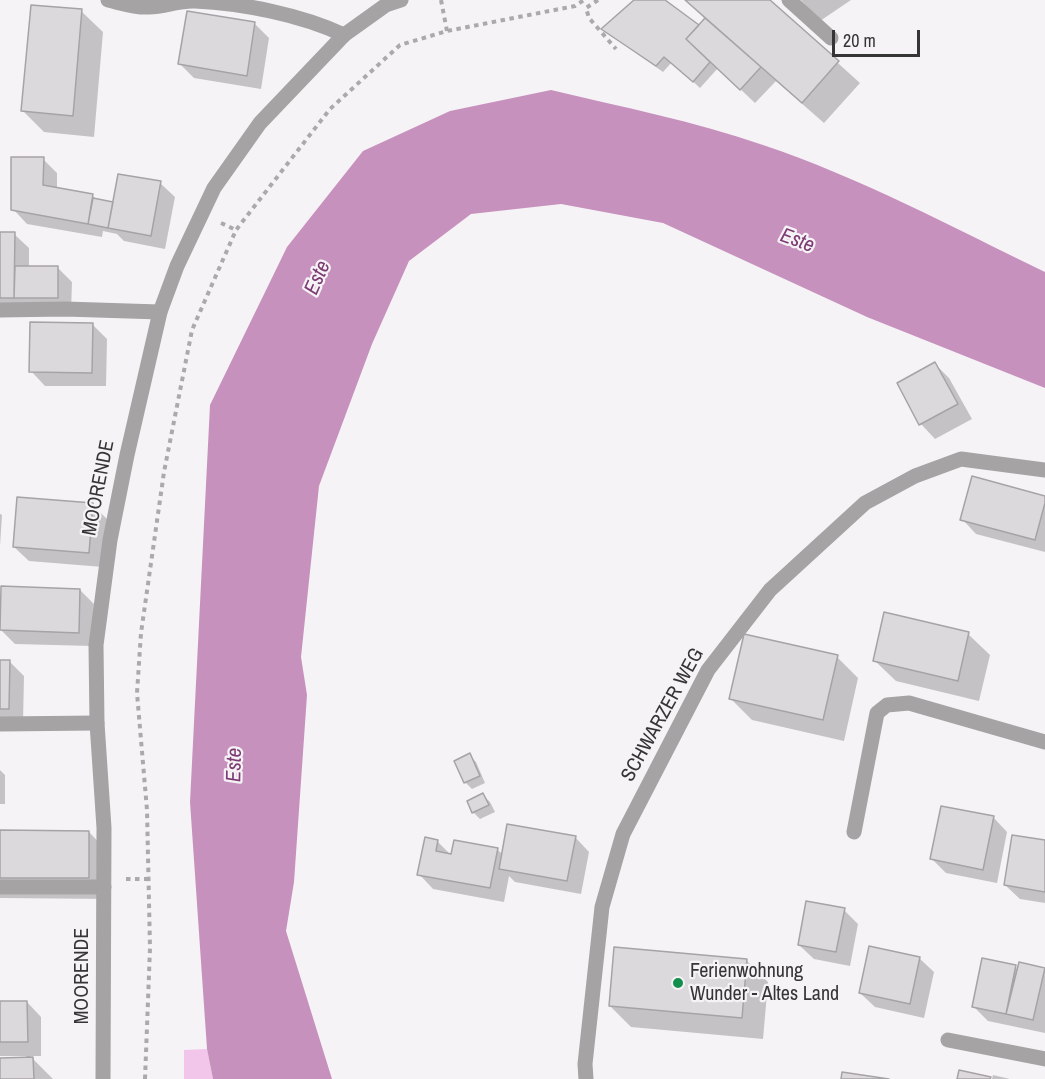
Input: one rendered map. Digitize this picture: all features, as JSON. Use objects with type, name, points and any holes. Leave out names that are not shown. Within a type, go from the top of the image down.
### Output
[{"type":"street","points":[[108,0],[147,8],[194,1],[232,5],[296,17],[344,35]]},
{"type":"street","name":"MOORENDE","points":[[103,1079],[104,828],[97,723],[96,645],[110,540],[160,312],[177,266],[214,188],[260,123],[344,35],[386,5],[401,0]]},
{"type":"street","points":[[789,0],[831,38]]},
{"type":"street","points":[[0,310],[65,309],[160,312]]},
{"type":"street","name":"SCHWARZER WEG","points":[[586,1079],[585,1064],[602,907],[623,834],[708,670],[770,590],[865,503],[915,476],[961,459],[1045,470]]},
{"type":"street","points":[[854,832],[877,714],[887,705],[909,703],[1045,742]]},
{"type":"street","points":[[0,724],[97,723]]},
{"type":"street","points":[[0,887],[104,887]]},
{"type":"street","points":[[948,1040],[1045,1059]]},
{"type":"path","points":[[441,0],[447,31]]},
{"type":"path","points":[[145,1079],[150,948],[147,810],[137,693],[140,643],[164,472],[192,330],[236,230],[330,108],[400,45],[447,31],[575,6],[584,0]]},
{"type":"path","points":[[598,0],[586,8],[589,18],[616,49]]},
{"type":"shaded area","points":[[207,1049],[213,1079],[184,1079],[184,1050]]},
{"type":"water","name":"Este","points":[[551,90],[711,129],[799,158],[906,204],[1045,272],[1045,388],[867,317],[663,223],[561,204],[471,214],[409,261],[372,344],[319,486],[301,657],[307,695],[294,882],[286,931],[332,1079],[213,1079],[207,1049],[190,802],[210,405],[287,247],[363,151],[450,111]]},
{"type":"building","points":[[634,0],[665,0],[699,25],[686,39],[710,62],[693,82],[664,57],[656,66],[601,29]]},
{"type":"building","points":[[685,0],[770,0],[839,61],[802,103]]},
{"type":"building","points":[[31,5],[82,9],[73,116],[21,111]]},
{"type":"building","points":[[187,11],[255,22],[247,76],[178,64]]},
{"type":"building","points":[[705,18],[761,67],[740,90],[686,39]]},
{"type":"building","points":[[11,157],[44,157],[43,185],[93,194],[88,224],[11,210]]},
{"type":"building","points":[[118,174],[161,181],[151,236],[108,228]]},
{"type":"building","points":[[93,198],[113,202],[108,228],[88,224]]},
{"type":"building","points":[[0,232],[15,232],[14,298],[0,298]]},
{"type":"building","points":[[15,266],[58,266],[58,298],[14,298]]},
{"type":"building","points":[[30,322],[93,323],[92,373],[29,372]]},
{"type":"building","points":[[935,362],[958,404],[919,425],[897,383]]},
{"type":"building","points":[[972,476],[1045,496],[1035,540],[960,520]]},
{"type":"building","points":[[17,497],[93,503],[89,553],[13,547]]},
{"type":"building","points":[[1,586],[80,589],[79,633],[0,630]]},
{"type":"building","points":[[884,612],[969,632],[958,681],[873,661]]},
{"type":"building","points":[[744,634],[838,655],[823,720],[729,699]]},
{"type":"building","points":[[0,660],[10,660],[9,709],[0,709]]},
{"type":"building","points":[[470,753],[480,776],[464,783],[454,761]]},
{"type":"building","points":[[483,793],[489,805],[472,813],[467,801]]},
{"type":"building","points":[[941,806],[994,816],[983,870],[930,859]]},
{"type":"building","points":[[507,824],[576,836],[567,881],[499,869]]},
{"type":"building","points":[[0,830],[89,831],[89,878],[0,878]]},
{"type":"building","points":[[1012,835],[1045,840],[1045,892],[1004,885]]},
{"type":"building","points":[[425,837],[438,840],[436,851],[451,854],[454,840],[498,848],[490,888],[417,875]]},
{"type":"building","points":[[806,901],[845,908],[836,952],[798,945]]},
{"type":"building","points":[[869,946],[920,957],[910,1004],[859,993]]},
{"type":"building","name":"Ferienwohnung Wunder - Altes Land","points":[[614,947],[747,959],[742,1018],[609,1006]]},
{"type":"building","points":[[982,958],[1016,965],[1006,1014],[972,1007]]},
{"type":"building","points":[[1019,962],[1045,968],[1033,1020],[1006,1014]]},
{"type":"building","points":[[0,1001],[27,1001],[28,1042],[0,1042]]},
{"type":"building","points":[[33,1057],[34,1079],[0,1079],[0,1058]]},
{"type":"building","points":[[959,1070],[991,1077],[990,1079],[957,1079]]},
{"type":"building","points":[[842,1072],[889,1079],[841,1079]]},
{"type":"place","name":"Ferienwohnung Wunder - Altes Land","points":[[678,983]]}]
